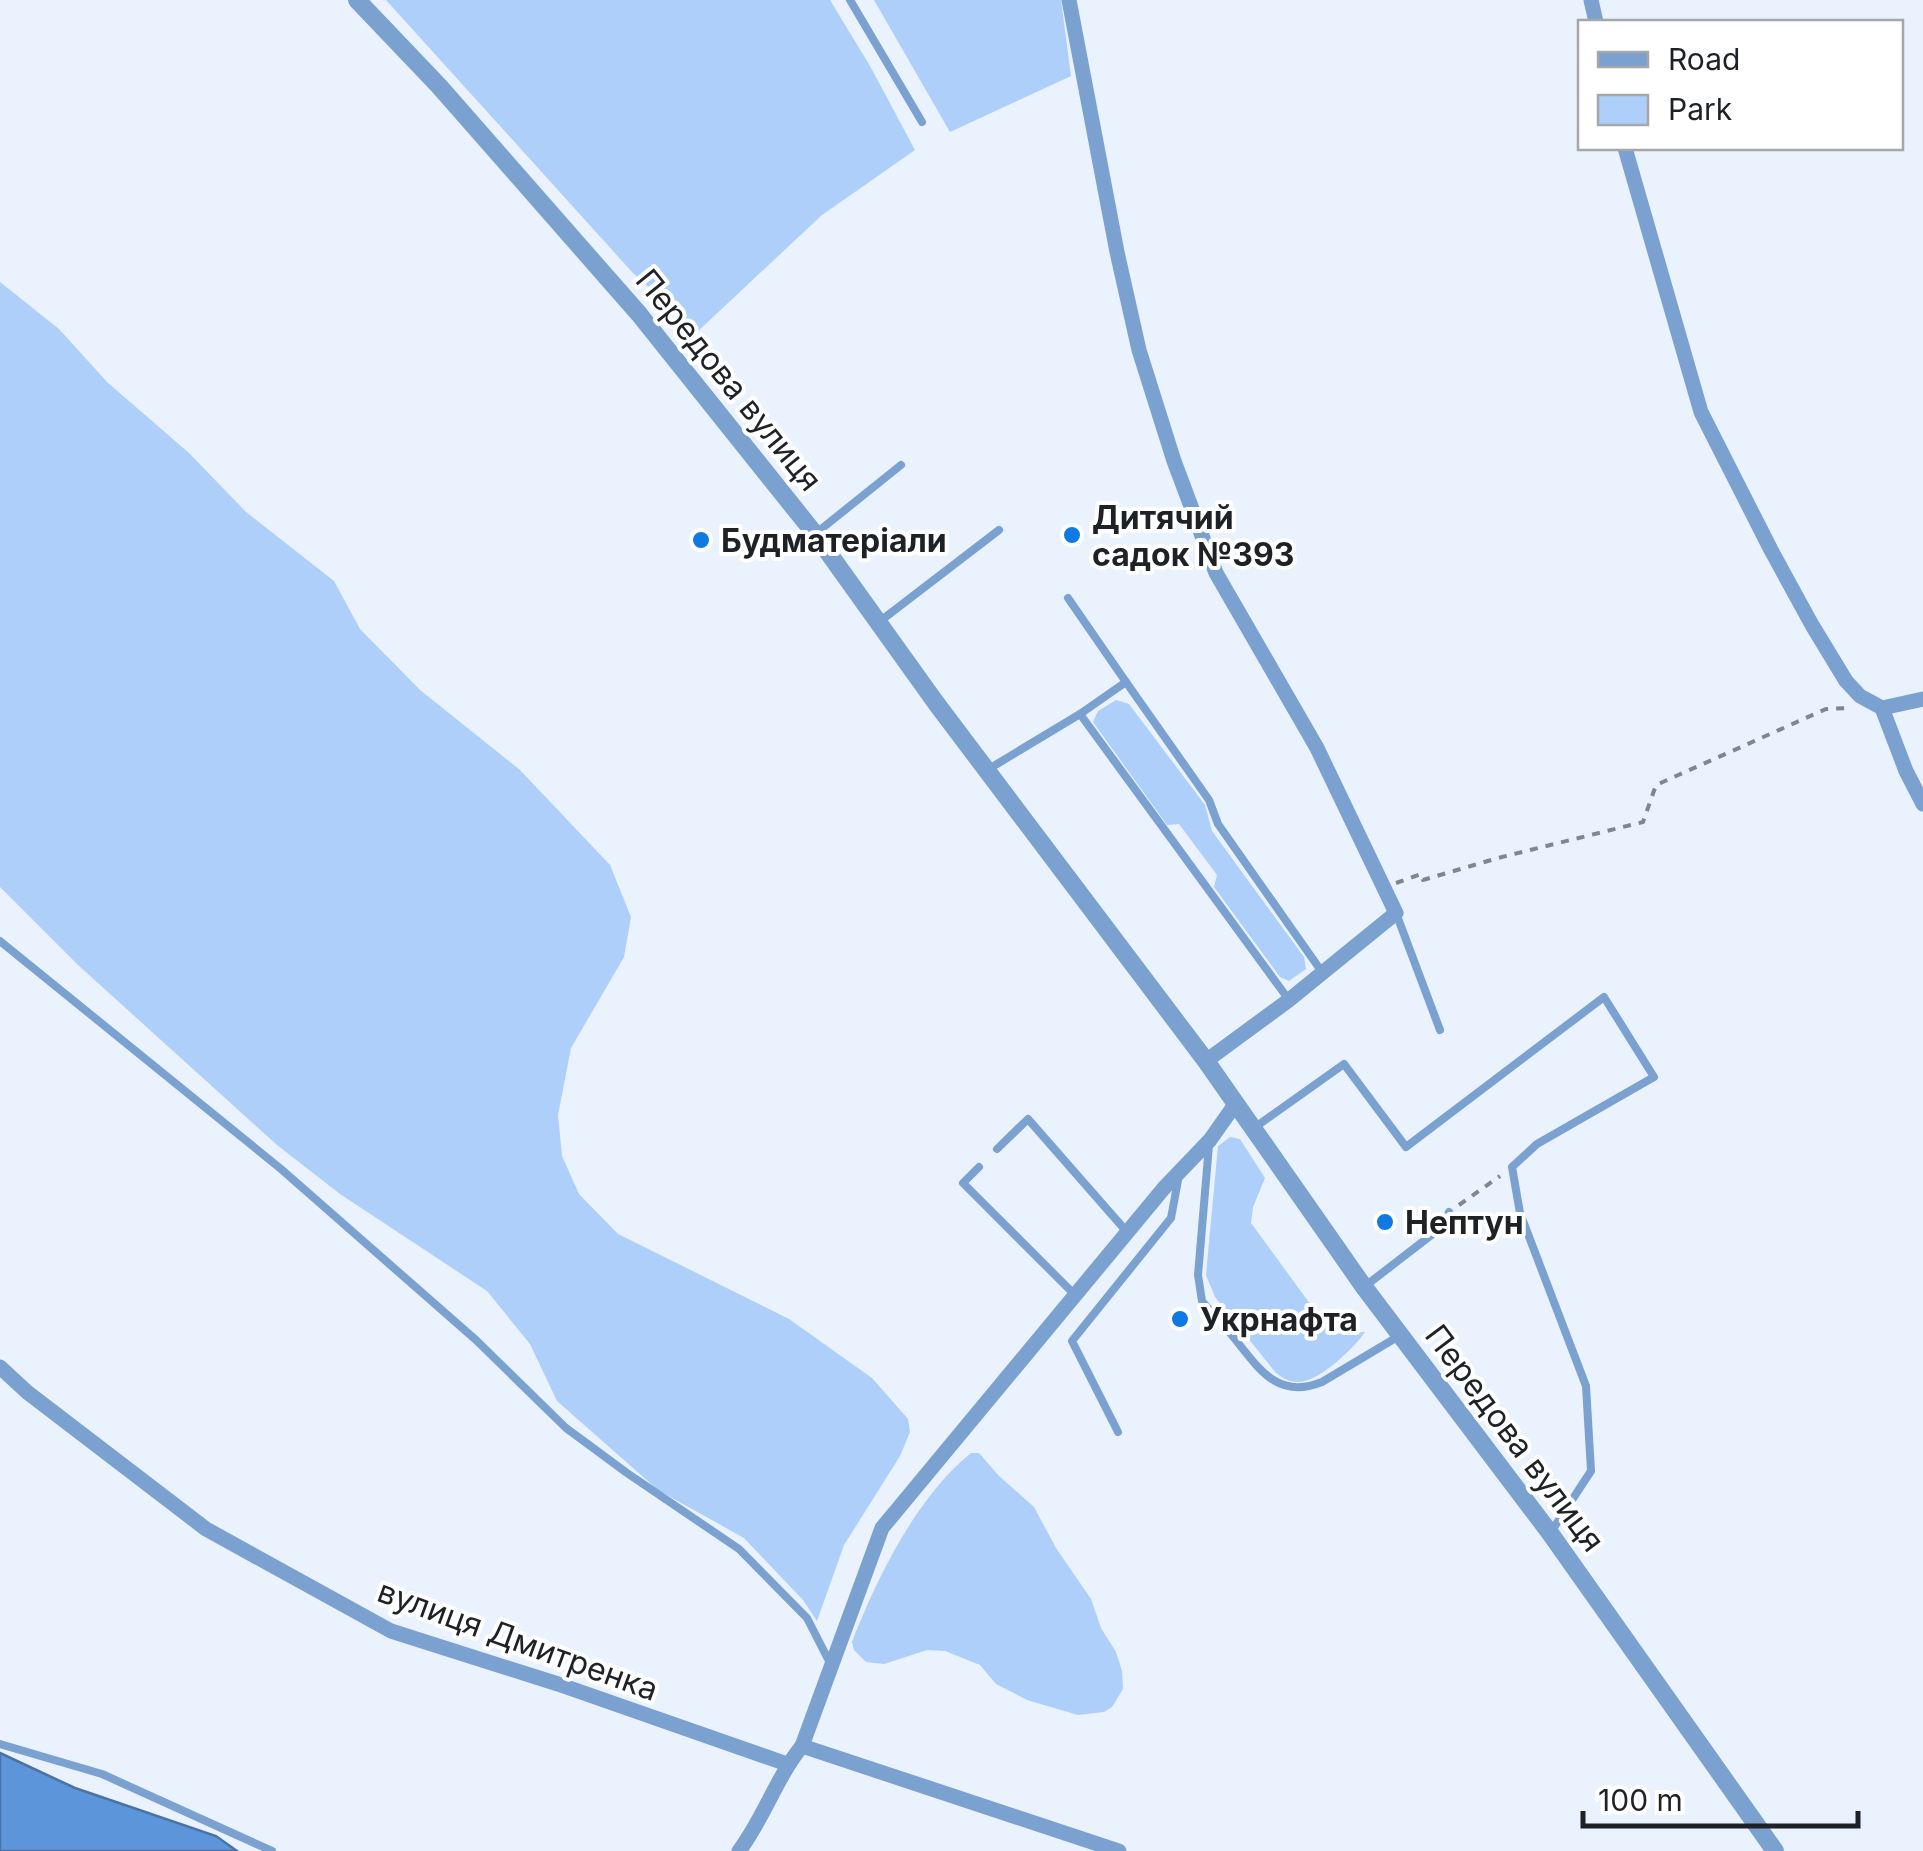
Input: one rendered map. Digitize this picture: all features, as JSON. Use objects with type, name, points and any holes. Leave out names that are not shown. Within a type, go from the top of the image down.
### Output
[{"type":"street","name":"Передова вулиця","points":[[357,0],[639,314],[815,534],[1236,1102],[1364,1287],[1550,1533],[1774,1851]]},
{"type":"street","points":[[1069,0],[1136,334],[1174,462],[1216,573],[1317,748],[1396,913],[1206,1061]]},
{"type":"street","points":[[1626,150],[1702,412],[1770,550],[1828,653],[1860,696],[1882,708],[1923,804]]},
{"type":"street","points":[[1882,708],[1923,699]]},
{"type":"street","points":[[740,1851],[787,1764],[802,1746],[882,1528],[1126,1232],[1210,1140],[1236,1102]]},
{"type":"street","name":"вулиця Дмитренка","points":[[0,1367],[206,1529],[391,1631],[787,1764]]},
{"type":"street","points":[[802,1746],[1119,1851]]},
{"type":"lane","points":[[850,0],[922,122]]},
{"type":"lane","points":[[815,534],[901,465]]},
{"type":"lane","points":[[878,622],[999,530]]},
{"type":"lane","points":[[1068,598],[1209,800],[1218,824],[1322,972]]},
{"type":"lane","points":[[988,770],[1126,682]]},
{"type":"lane","points":[[1080,714],[1289,1000]]},
{"type":"lane","points":[[1396,913],[1440,1030]]},
{"type":"lane","points":[[0,941],[281,1169],[476,1340],[566,1428],[739,1548],[807,1618],[832,1666]]},
{"type":"lane","points":[[1254,1128],[1344,1064],[1406,1147],[1604,997],[1654,1077],[1537,1144],[1512,1167],[1520,1213],[1586,1386],[1591,1471],[1550,1533]]},
{"type":"lane","points":[[998,1149],[1028,1119],[1126,1232]]},
{"type":"lane","points":[[1210,1140],[1198,1275],[1202,1301],[1214,1316]]},
{"type":"lane","points":[[979,1167],[963,1182],[1075,1296]]},
{"type":"lane","points":[[1118,1432],[1072,1341],[1171,1218],[1180,1170]]},
{"type":"lane","points":[[1364,1287],[1443,1226],[1449,1212]]},
{"type":"lane","points":[[1230,1334],[1271,1380],[1296,1388],[1322,1382],[1400,1335]]},
{"type":"lane","points":[[0,1744],[102,1774],[272,1851]]},
{"type":"path","points":[[1384,887],[1420,874],[1423,880],[1643,822],[1656,786],[1826,709],[1882,708]]},
{"type":"path","points":[[1449,1212],[1512,1167]]},
{"type":"green space","points":[[386,0],[830,0],[915,150],[822,215],[697,332],[633,273]]},
{"type":"green space","points":[[874,0],[1061,0],[1071,76],[950,132]]},
{"type":"green space","points":[[0,282],[59,329],[107,382],[189,453],[246,512],[334,581],[360,629],[420,690],[520,770],[610,865],[631,917],[624,957],[571,1048],[558,1115],[562,1156],[579,1194],[618,1234],[789,1319],[872,1378],[908,1419],[910,1432],[900,1456],[844,1545],[817,1621],[803,1600],[744,1538],[658,1490],[557,1401],[530,1344],[487,1291],[340,1194],[277,1145],[78,965],[0,887]]},
{"type":"green space","points":[[1116,700],[1129,704],[1205,805],[1212,831],[1304,957],[1306,969],[1289,981],[1280,977],[1214,887],[1217,875],[1179,824],[1167,825],[1093,722],[1098,711]]},
{"type":"green space","points":[[1230,1137],[1240,1139],[1265,1178],[1251,1223],[1332,1334],[1365,1332],[1336,1363],[1307,1380],[1293,1381],[1276,1373],[1215,1297],[1206,1275],[1218,1146]]},
{"type":"green space","points":[[971,1453],[979,1453],[1034,1507],[1091,1599],[1122,1671],[1123,1689],[1104,1712],[1078,1715],[1027,1700],[996,1684],[980,1665],[945,1651],[927,1650],[884,1664],[866,1662],[854,1650],[852,1642],[865,1610],[902,1536],[934,1491]]},
{"type":"shaded area","points":[[0,1753],[75,1788],[216,1836],[237,1851],[0,1851]]},
{"type":"place","name":"Дитячий садок №393","points":[[1072,535]]},
{"type":"place","name":"Будматеріали","points":[[701,540]]},
{"type":"place","name":"Нептун","points":[[1385,1222]]},
{"type":"place","name":"Укрнафта","points":[[1180,1319]]}]
